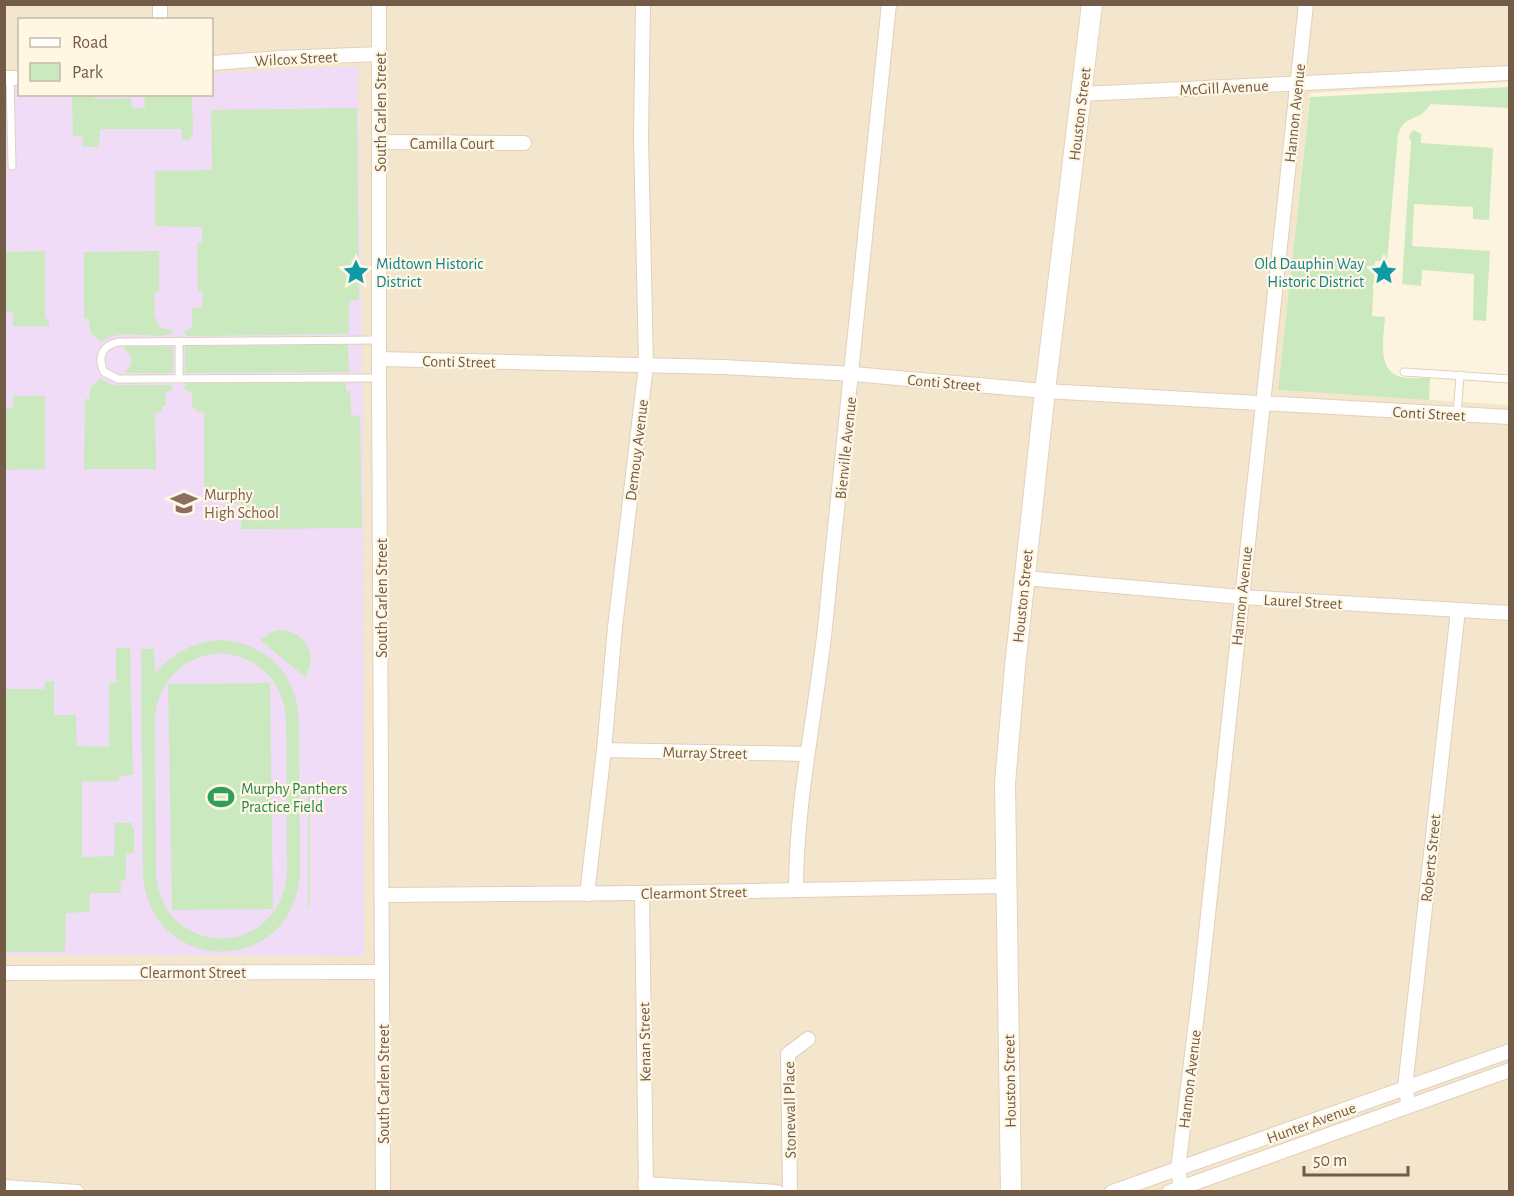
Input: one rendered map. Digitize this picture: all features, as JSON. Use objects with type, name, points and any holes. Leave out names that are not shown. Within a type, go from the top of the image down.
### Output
[{"type":"street","name":"South Carlen Street","points":[[380,4],[379,378],[383,1191]]},
{"type":"street","name":"Demouy Avenue","points":[[587,894],[646,365],[641,136],[643,4]]},
{"type":"street","name":"Bienville Avenue","points":[[796,890],[796,857],[807,754],[822,653],[853,374],[890,4]]},
{"type":"street","name":"Houston Street","points":[[1011,1191],[1005,783],[1024,578],[1092,4]]},
{"type":"street","name":"Hannon Avenue","points":[[1175,1189],[1200,988],[1306,4]]},
{"type":"street","name":"Wilcox Street","points":[[213,63],[380,54]]},
{"type":"street","name":"McGill Avenue","points":[[1082,94],[1509,73]]},
{"type":"street","name":"Camilla Court","points":[[380,142],[524,143]]},
{"type":"street","name":"Conti Street","points":[[379,359],[723,367],[853,374],[1045,391],[1509,417]]},
{"type":"street","name":"Laurel Street","points":[[1024,578],[1241,597],[1509,613]]},
{"type":"street","name":"Roberts Street","points":[[1409,1105],[1405,1088],[1458,609]]},
{"type":"street","name":"Murray Street","points":[[604,750],[807,754]]},
{"type":"street","name":"Clearmont Street","points":[[382,895],[587,894],[1005,886]]},
{"type":"street","name":"Kenan Street","points":[[642,893],[646,1188]]},
{"type":"street","name":"Clearmont Street","points":[[4,973],[382,972]]},
{"type":"street","name":"Stonewall Place","points":[[790,1191],[788,1054],[808,1039]]},
{"type":"street","name":"Hunter Avenue","points":[[1112,1191],[1509,1051]]},
{"type":"street","name":"Hunter Avenue","points":[[1175,1189],[1509,1070]]},
{"type":"street","points":[[4,1187],[77,1191]]},
{"type":"street","points":[[646,1188],[777,1191]]},
{"type":"lane","points":[[11,78],[12,166]]},
{"type":"lane","points":[[379,340],[113,343],[107,346],[100,357],[102,369],[112,378],[379,378]]},
{"type":"lane","points":[[179,341],[179,379]]},
{"type":"lane","points":[[1404,372],[1509,379]]},
{"type":"lane","points":[[1457,414],[1460,375]]},
{"type":"shaded area","points":[[5,5],[1509,5],[1509,82],[1310,93],[1278,390],[1509,405],[1509,1191],[5,1191],[5,955],[363,956],[213,79],[213,18],[18,18],[18,83],[5,83]]},
{"type":"shaded area","name":"Murphy High School","points":[[358,66],[363,415],[364,956],[5,955],[5,83],[18,83],[18,96],[213,96],[213,73]]},
{"type":"green space","points":[[1509,87],[1509,108],[1431,104],[1421,114],[1404,124],[1398,135],[1387,261],[1375,261],[1372,316],[1385,317],[1383,352],[1388,368],[1401,377],[1430,378],[1429,400],[1278,390],[1310,97]]},
{"type":"green space","points":[[72,96],[94,96],[95,99],[131,98],[132,109],[145,108],[144,96],[192,96],[193,132],[190,139],[183,141],[181,129],[100,129],[99,147],[83,147],[83,137],[73,136]]},
{"type":"green space","points":[[357,108],[359,300],[349,301],[349,334],[186,336],[184,331],[192,328],[192,308],[202,308],[203,292],[198,291],[197,243],[202,242],[202,227],[155,226],[155,171],[212,170],[211,110]]},
{"type":"green space","points":[[1414,130],[1421,134],[1421,143],[1493,148],[1489,220],[1473,219],[1473,207],[1414,204],[1412,246],[1490,251],[1486,321],[1473,320],[1474,274],[1422,270],[1421,286],[1402,284],[1411,143],[1409,139],[1410,133]]},
{"type":"green space","points":[[45,251],[45,319],[49,319],[49,326],[13,326],[13,312],[5,312],[5,252]]},
{"type":"green space","points":[[159,251],[159,292],[155,292],[154,315],[160,328],[172,330],[172,334],[117,335],[101,342],[90,332],[89,319],[84,319],[84,252]]},
{"type":"green space","points":[[348,345],[349,372],[185,373],[185,346]]},
{"type":"green space","points":[[124,346],[173,347],[173,373],[125,373],[130,367],[131,359]]},
{"type":"green space","points":[[101,378],[107,383],[116,385],[172,385],[171,391],[165,392],[166,405],[162,406],[162,412],[155,413],[156,469],[84,469],[85,399],[90,399],[90,388]]},
{"type":"green space","points":[[187,383],[346,383],[346,391],[350,391],[351,415],[360,416],[362,528],[241,529],[241,503],[229,504],[204,494],[204,412],[196,412],[196,408],[192,407],[192,392],[184,388]]},
{"type":"green space","points":[[13,396],[45,396],[45,469],[5,470],[5,409],[13,408]]},
{"type":"green space","points":[[279,630],[296,635],[307,645],[310,660],[305,677],[260,640]]},
{"type":"green space","points":[[210,641],[236,642],[251,647],[275,663],[285,674],[292,687],[299,718],[300,873],[292,907],[274,932],[250,946],[222,952],[195,947],[170,933],[152,909],[143,875],[141,649],[154,649],[155,674],[169,660],[184,650]],"holes":[[[220,653],[246,659],[266,672],[280,692],[284,704],[287,873],[280,902],[265,922],[244,934],[222,938],[199,934],[178,922],[163,902],[156,874],[155,719],[161,693],[167,682],[184,665],[207,655]]]},
{"type":"green space","points":[[116,648],[130,648],[133,775],[119,776],[119,781],[82,782],[82,857],[114,856],[115,823],[132,823],[134,853],[126,854],[126,878],[120,882],[121,893],[90,893],[89,912],[66,913],[65,952],[5,952],[5,689],[44,689],[45,682],[54,681],[54,715],[76,715],[77,746],[109,747],[109,683],[116,683]]},
{"type":"green space","name":"Murphy Panthers Practice Field","points":[[270,683],[273,909],[172,910],[168,684]]},
{"type":"green space","points":[[308,796],[310,796],[310,906],[308,906]]},
{"type":"place","name":"Midtown Historic District","points":[[356,272]]},
{"type":"place","name":"Old Dauphin Way Historic District","points":[[1384,272]]},
{"type":"place","name":"Murphy High School","points":[[184,503]]},
{"type":"place","name":"Murphy Panthers Practice Field","points":[[221,797]]}]
